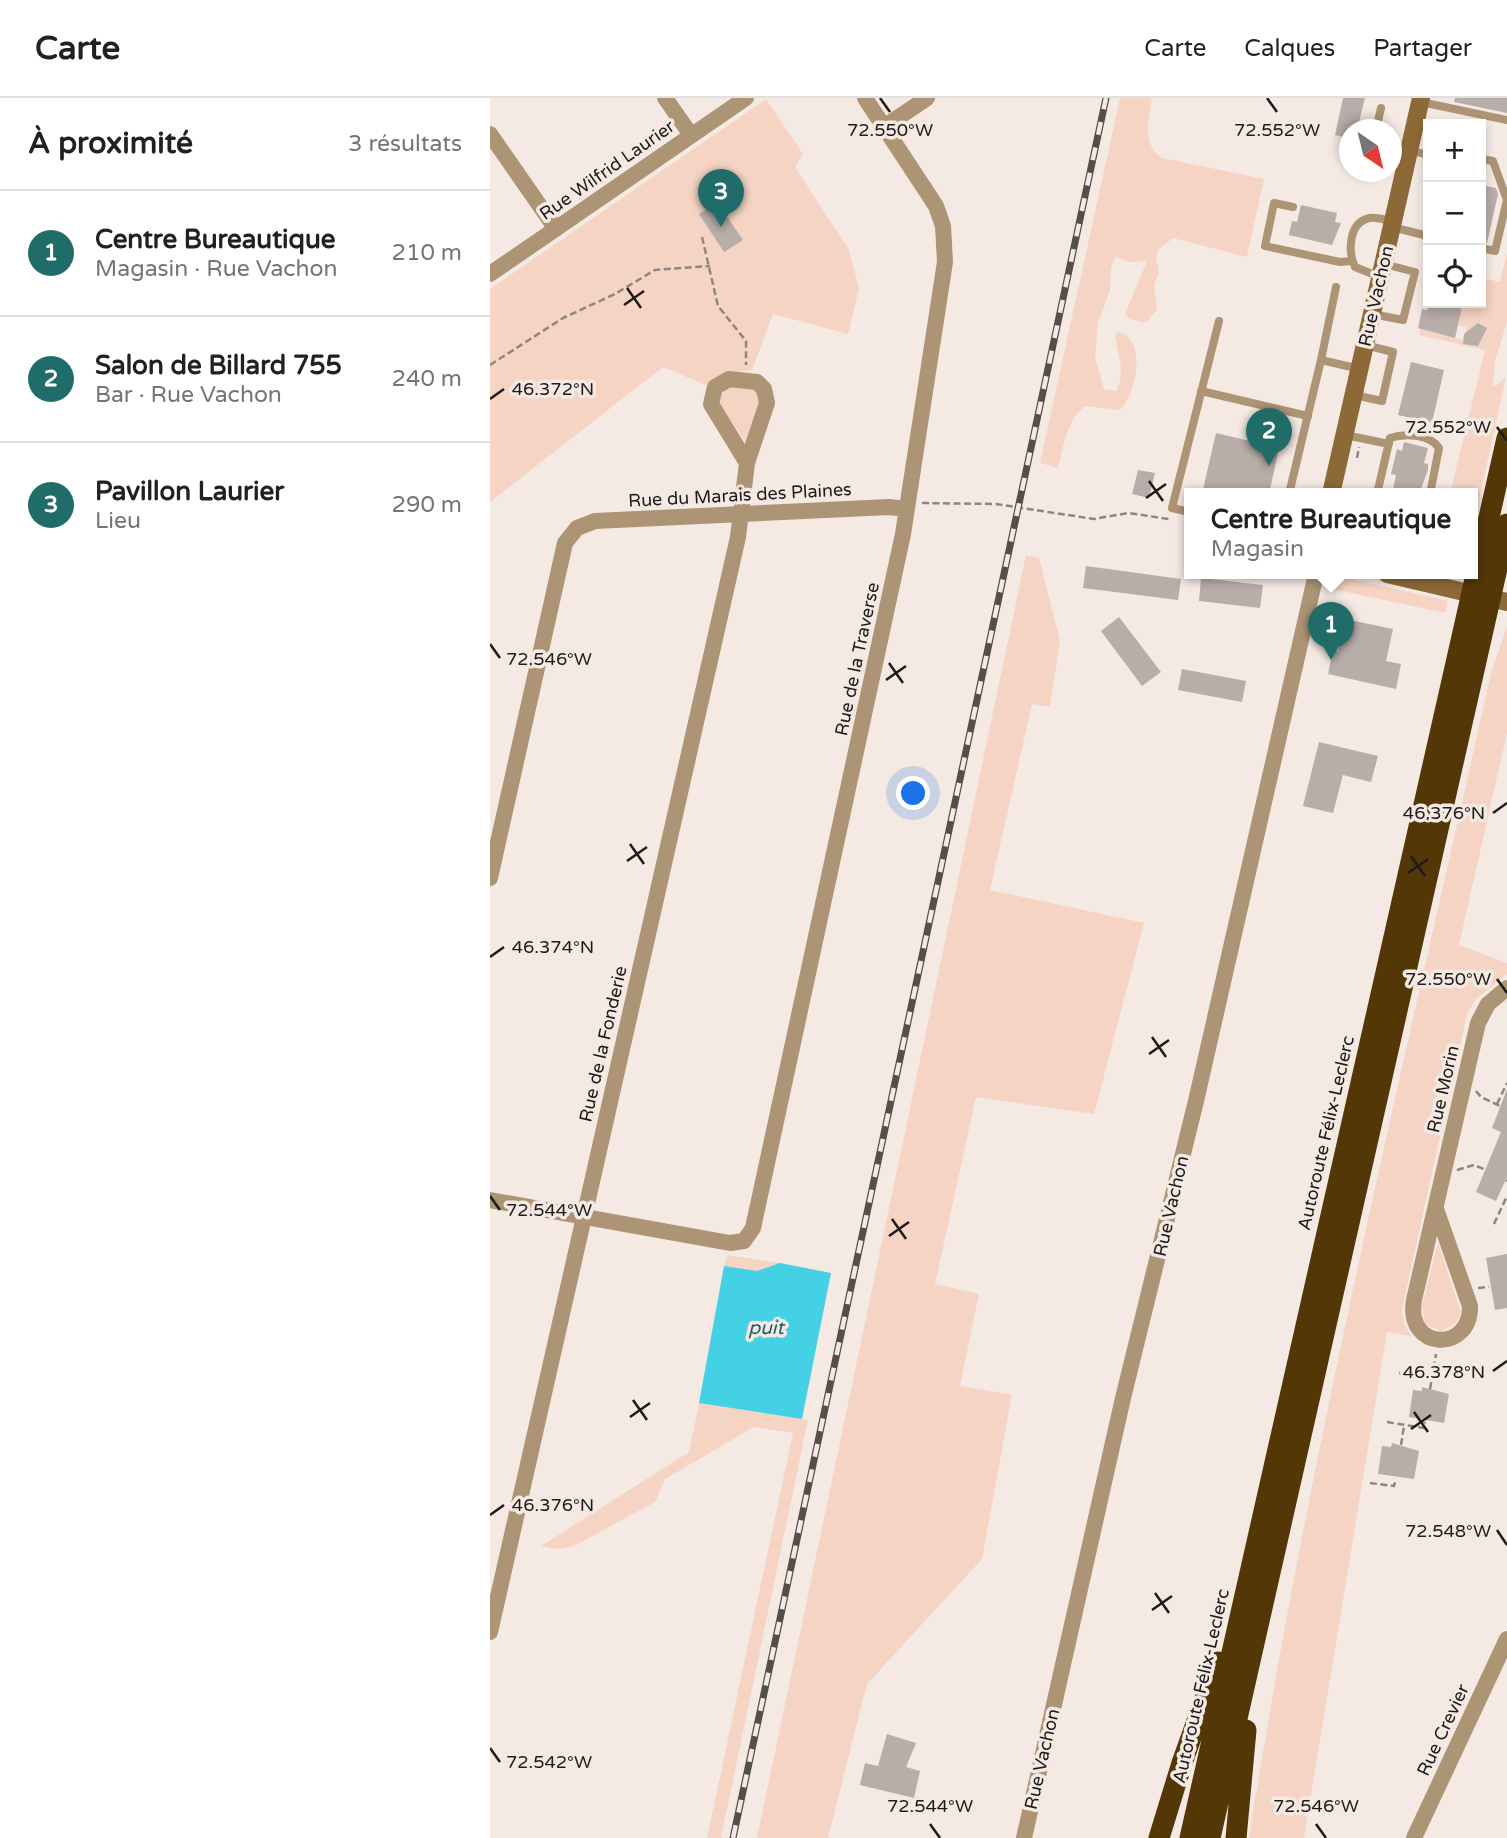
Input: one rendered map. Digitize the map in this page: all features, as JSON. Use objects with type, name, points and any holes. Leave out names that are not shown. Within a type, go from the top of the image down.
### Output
[{"type":"highway","name":"Autoroute Félix-Leclerc","points":[[1190,1838],[1485,579],[1507,438]]},
{"type":"highway","name":"Autoroute Félix-Leclerc","points":[[1485,579],[1507,524]]},
{"type":"highway","name":"Autoroute Félix-Leclerc","points":[[1210,1838],[1477,613]]},
{"type":"highway","points":[[1159,1838],[1182,1763],[1249,1578]]},
{"type":"highway","points":[[1236,1838],[1254,1644]]},
{"type":"street","points":[[665,98],[691,135]]},
{"type":"street","name":"Rue Wilfrid Laurier","points":[[490,274],[746,98]]},
{"type":"street","name":"Rue de la Traverse","points":[[584,1217],[730,1243],[744,1241],[751,1234],[756,1215],[914,506],[944,272],[945,238],[936,206],[865,98]]},
{"type":"street","points":[[884,127],[927,98]]},
{"type":"street","name":"Rue Vachon","points":[[1333,488],[1392,224],[1403,153],[1420,100]]},
{"type":"street","points":[[490,134],[555,229]]},
{"type":"street","points":[[744,379],[722,382],[715,387],[711,401],[714,411],[747,463]]},
{"type":"street","name":"Rue de la Fonderie","points":[[490,1632],[741,515],[747,463],[767,399],[760,384],[744,379]]},
{"type":"street","name":"Rue du Marais des Plaines","points":[[490,878],[565,543],[577,528],[595,521],[914,506]]},
{"type":"street","name":"Rue Vachon","points":[[1024,1838],[1123,1398],[1196,1101],[1314,579]]},
{"type":"street","points":[[1408,579],[1507,602]]},
{"type":"street","name":"Rue Morin","points":[[1436,1209],[1465,1286],[1471,1311],[1469,1321],[1460,1333],[1438,1340],[1421,1332],[1412,1317],[1436,1209],[1478,1023],[1488,1004],[1507,988]]},
{"type":"street","points":[[490,1200],[584,1217]]},
{"type":"street","name":"Rue Crevier","points":[[1414,1838],[1507,1639]]},
{"type":"lane","points":[[1420,100],[1507,120]]},
{"type":"lane","points":[[1378,119],[1381,108]]},
{"type":"lane","points":[[1403,153],[1423,155]]},
{"type":"lane","points":[[1486,160],[1493,162],[1507,200],[1495,251],[1486,249]]},
{"type":"lane","points":[[1293,207],[1274,203],[1265,246],[1340,262],[1352,261]]},
{"type":"lane","points":[[1372,314],[1403,320],[1415,272],[1359,271],[1352,261],[1352,237],[1359,224],[1370,218],[1423,234]]},
{"type":"lane","points":[[1290,488],[1336,287]]},
{"type":"lane","points":[[1184,511],[1172,508],[1219,321]]},
{"type":"lane","points":[[1354,395],[1382,401],[1387,381],[1393,352],[1365,345]]},
{"type":"lane","points":[[1321,360],[1360,369]]},
{"type":"lane","points":[[1200,391],[1308,416]]},
{"type":"lane","points":[[1378,488],[1390,438],[1402,433],[1438,445],[1440,454],[1432,488]]},
{"type":"lane","points":[[1345,435],[1389,444]]},
{"type":"path","points":[[702,237],[718,306],[746,341],[744,379]]},
{"type":"path","points":[[490,365],[563,318],[615,294],[655,270],[710,266]]},
{"type":"path","points":[[914,506],[996,504],[1094,519],[1131,513],[1174,520]]},
{"type":"path","points":[[1474,1089],[1481,1097],[1498,1105],[1507,1083]]},
{"type":"path","points":[[1455,1171],[1475,1165],[1484,1169]]},
{"type":"path","points":[[1494,1224],[1507,1196]]},
{"type":"path","points":[[1476,1289],[1489,1287]]},
{"type":"path","points":[[1430,1389],[1437,1349]]},
{"type":"path","points":[[1399,1373],[1432,1378]]},
{"type":"path","points":[[1387,1422],[1424,1428],[1425,1422]]},
{"type":"path","points":[[1401,1445],[1404,1426]]},
{"type":"path","points":[[1370,1483],[1394,1486],[1395,1479]]},
{"type":"shaded area","points":[[1120,98],[1152,98],[1148,123],[1149,138],[1151,146],[1162,158],[1264,179],[1247,257],[1173,238],[1158,250],[1156,257],[1159,273],[1154,285],[1157,309],[1146,323],[1130,319],[1125,314],[1147,261],[1128,262],[1116,257],[1111,267],[1110,290],[1098,323],[1095,357],[1104,389],[1116,391],[1121,371],[1115,336],[1118,332],[1127,337],[1136,356],[1131,392],[1120,410],[1085,406],[1079,412],[1067,434],[1058,468],[1040,463]]},
{"type":"shaded area","points":[[766,99],[803,154],[795,167],[849,250],[859,289],[848,334],[773,314],[752,370],[727,373],[708,386],[663,367],[490,502],[490,289]]},
{"type":"shaded area","points":[[1507,253],[1507,322],[1495,361],[1493,387],[1506,377],[1478,504],[1478,488],[1451,488],[1485,350],[1419,335],[1420,328],[1464,340],[1467,327],[1458,325],[1462,308],[1486,308],[1486,279],[1500,282]]},
{"type":"shaded area","points":[[728,387],[749,387],[757,391],[760,401],[746,443],[719,403],[721,393]]},
{"type":"shaded area","points":[[1026,555],[1039,558],[1060,640],[1050,707],[1032,704],[990,890],[1144,923],[1094,1114],[976,1097],[935,1284],[979,1294],[960,1386],[1012,1395],[982,1559],[867,1684],[828,1838],[757,1838]]},
{"type":"shaded area","points":[[1352,579],[1448,601],[1445,613],[1328,588],[1331,580]]},
{"type":"shaded area","points":[[1507,627],[1507,733],[1459,945],[1507,963],[1507,974],[1475,1000],[1467,1014],[1402,1309],[1404,1323],[1411,1336],[1387,1332],[1304,1838],[1249,1838],[1273,1691],[1330,1399],[1491,673]]},
{"type":"shaded area","points":[[1438,1243],[1461,1313],[1456,1323],[1441,1331],[1425,1324],[1422,1306]]},
{"type":"shaded area","points":[[727,1255],[780,1263],[757,1271],[724,1266]]},
{"type":"shaded area","points":[[699,1403],[808,1420],[721,1838],[707,1838],[793,1433],[754,1427],[665,1479],[655,1502],[574,1546],[556,1549],[541,1546],[689,1452]]},
{"type":"water","name":"puit","points":[[780,1263],[831,1273],[802,1419],[699,1403],[724,1266],[757,1271]]},
{"type":"building","points":[[1343,98],[1365,98],[1360,119],[1339,119],[1339,136],[1335,135]]},
{"type":"building","points":[[1455,98],[1507,98],[1507,113],[1454,102]]},
{"type":"building","points":[[1486,186],[1496,188],[1498,194],[1487,243]]},
{"type":"building","points":[[717,202],[743,240],[724,252],[699,214]]},
{"type":"building","points":[[1301,205],[1337,213],[1335,222],[1341,223],[1332,245],[1289,235],[1292,221],[1297,222]]},
{"type":"building","points":[[1462,308],[1455,338],[1418,328],[1422,309]]},
{"type":"building","points":[[1478,323],[1487,328],[1478,346],[1463,344],[1464,334]]},
{"type":"building","points":[[1411,362],[1444,370],[1432,423],[1398,415]]},
{"type":"building","points":[[1216,433],[1279,448],[1270,488],[1203,488]]},
{"type":"building","points":[[1404,442],[1428,448],[1424,463],[1428,464],[1428,470],[1421,488],[1393,488],[1396,475],[1391,474],[1397,449],[1402,451]]},
{"type":"building","points":[[1138,470],[1155,473],[1149,498],[1132,494]]},
{"type":"building","points":[[1086,566],[1181,579],[1178,600],[1083,588]]},
{"type":"building","points":[[1201,579],[1263,585],[1260,608],[1199,601]]},
{"type":"building","points":[[1119,617],[1161,672],[1142,686],[1101,631]]},
{"type":"building","points":[[1345,619],[1393,629],[1386,661],[1401,664],[1396,689],[1328,674],[1333,650],[1338,651]]},
{"type":"building","points":[[1182,669],[1246,681],[1242,702],[1178,690]]},
{"type":"building","points":[[1319,742],[1378,756],[1371,782],[1343,775],[1333,813],[1303,806]]},
{"type":"building","points":[[1507,1089],[1507,1177],[1496,1201],[1476,1192],[1501,1132],[1492,1128]]},
{"type":"building","points":[[1507,1254],[1507,1308],[1495,1310],[1486,1258]]},
{"type":"building","points":[[1422,1387],[1449,1394],[1444,1423],[1409,1417],[1413,1390],[1422,1391]]},
{"type":"building","points":[[1392,1443],[1419,1451],[1414,1479],[1378,1474],[1382,1446],[1391,1447]]},
{"type":"building","points":[[887,1734],[916,1743],[906,1767],[920,1771],[914,1798],[860,1785],[865,1763],[878,1766]]},
{"type":"railway","points":[[733,1838],[1106,98]]},
{"type":"place","name":"Pavillon Laurier","points":[[721,227]]},
{"type":"place","name":"Salon de Billard 755","points":[[1269,466]]},
{"type":"place","name":"Centre Bureautique","points":[[1331,660]]}]
